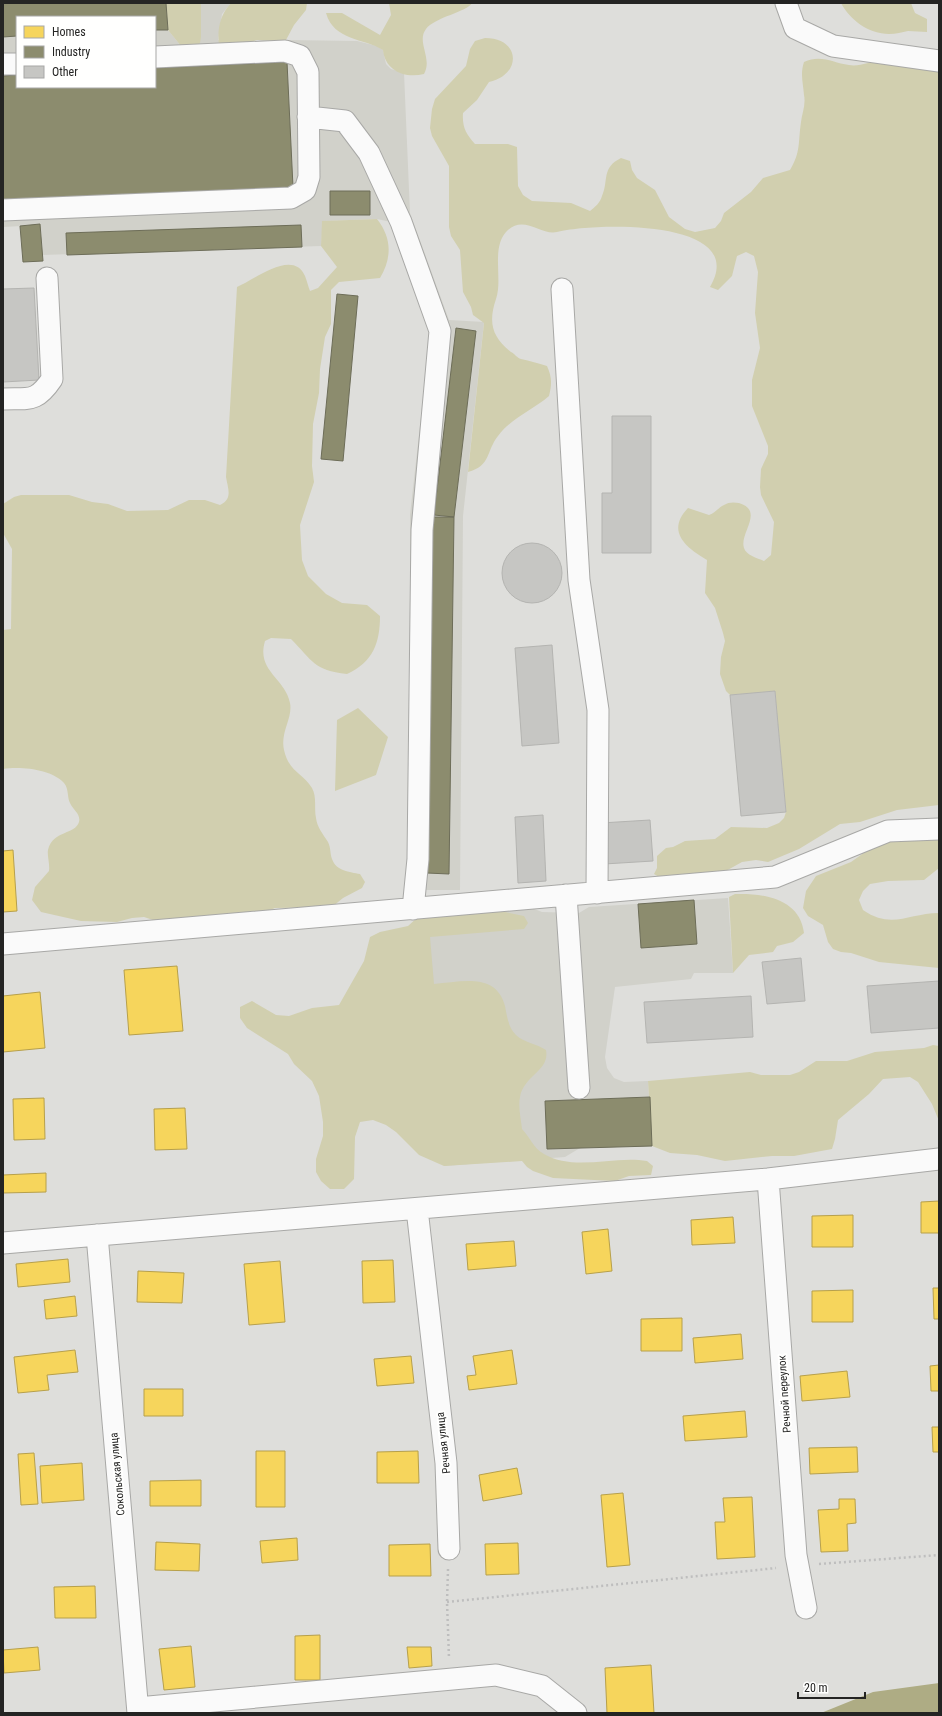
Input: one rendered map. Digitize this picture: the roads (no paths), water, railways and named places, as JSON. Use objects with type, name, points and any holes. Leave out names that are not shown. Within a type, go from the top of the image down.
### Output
[{"type":"street","points":[[786,3],[795,28],[833,46],[939,61]]},
{"type":"street","points":[[3,210],[291,198],[305,190],[309,177],[308,72],[300,56],[286,52],[156,57]]},
{"type":"street","points":[[3,64],[16,64]]},
{"type":"street","points":[[308,117],[345,121],[369,153],[401,222],[440,331],[422,530],[418,859],[413,909]]},
{"type":"street","points":[[3,399],[32,398],[42,393],[52,379],[47,278]]},
{"type":"street","points":[[562,289],[579,580],[598,710],[597,892]]},
{"type":"street","points":[[3,944],[775,877],[888,831],[939,829]]},
{"type":"street","points":[[566,896],[579,1088]]},
{"type":"street","points":[[3,1243],[768,1179],[939,1159]]},
{"type":"street","name":"Речной переулок","points":[[768,1179],[798,1566],[806,1608]]},
{"type":"street","name":"Речная улица","points":[[417,1209],[446,1463],[449,1549]]},
{"type":"street","name":"Сокольская улица","points":[[96,1235],[138,1711]]},
{"type":"street","points":[[138,1711],[449,1678],[496,1675],[542,1686],[576,1713]]}]
